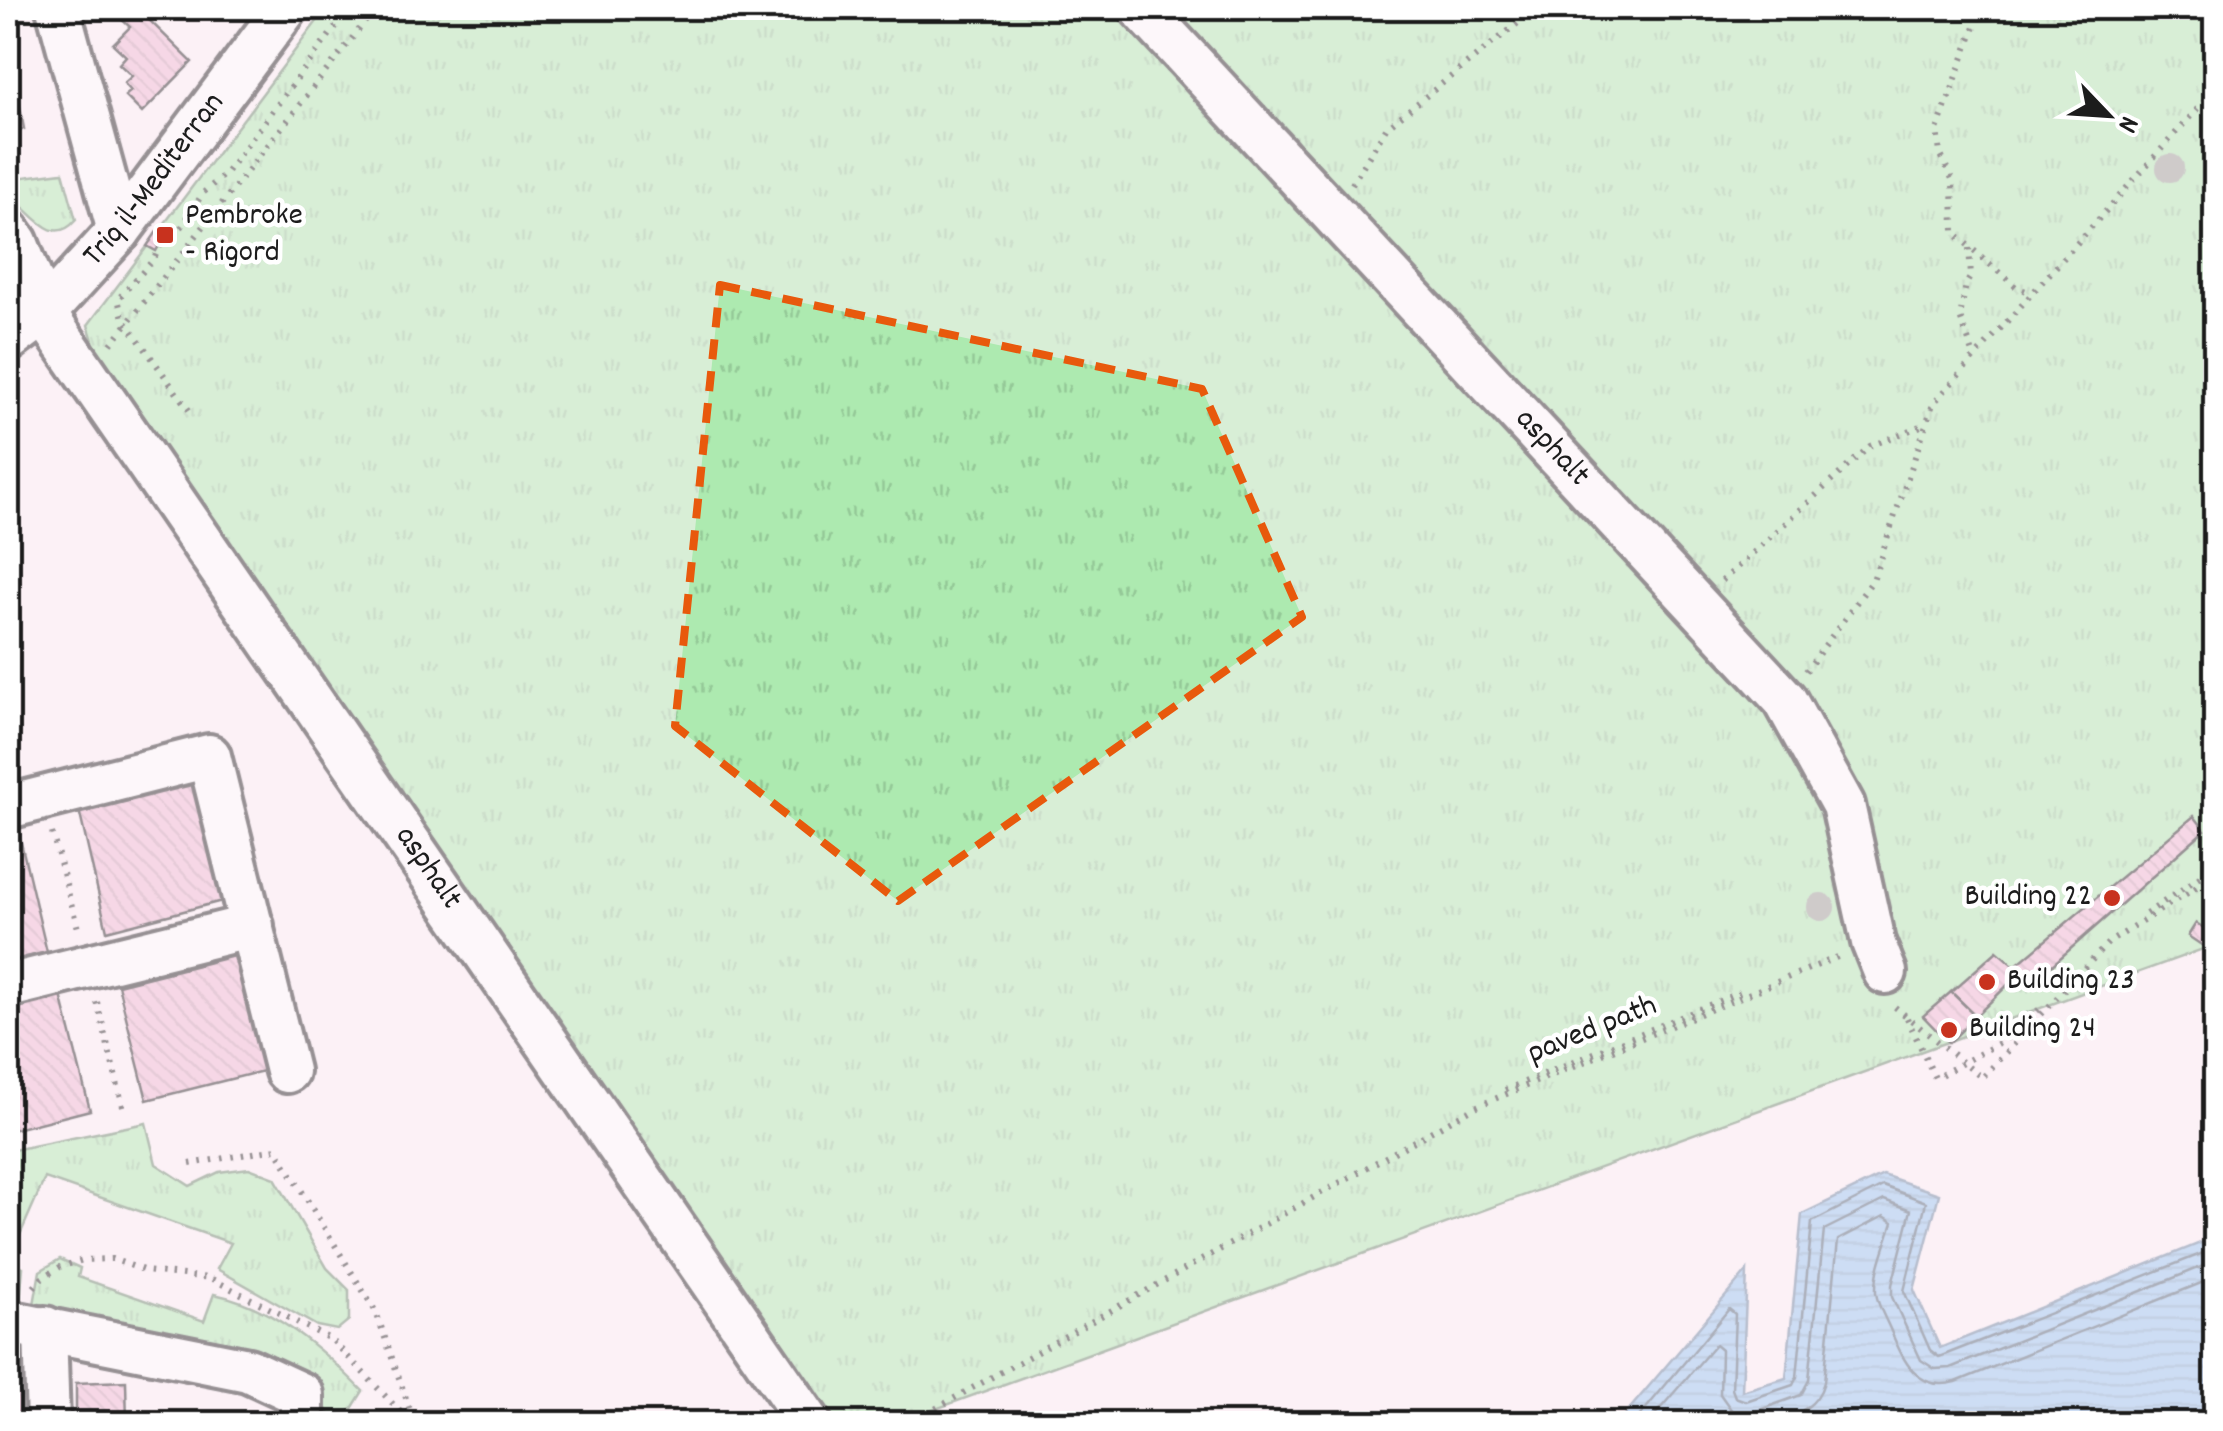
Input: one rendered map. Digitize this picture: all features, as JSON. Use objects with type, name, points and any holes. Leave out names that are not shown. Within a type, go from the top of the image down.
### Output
[{"type":"street","points":[[58,8],[120,230]]},
{"type":"street","name":"Triq il-Mediterran","points":[[8,340],[44,313],[120,230],[286,8]]},
{"type":"street","name":"asphalt","points":[[1140,8],[1785,700],[1842,805],[1879,957]]},
{"type":"street","name":"asphalt","points":[[8,231],[44,313],[810,1424]]},
{"type":"street","points":[[8,807],[209,756],[287,1071]]},
{"type":"street","points":[[8,986],[252,926]]},
{"type":"street","points":[[48,1424],[22,1324],[248,1370],[302,1395],[302,1424]]},
{"type":"path","points":[[188,410],[123,318],[118,299],[154,258],[166,236],[182,228],[202,192],[226,173],[350,8]]},
{"type":"path","points":[[105,352],[376,8]]},
{"type":"path","points":[[1332,216],[1386,128],[1537,8]]},
{"type":"path","points":[[1982,8],[1937,130],[1940,154],[1953,182],[1954,233],[2016,287],[2031,293]]},
{"type":"path","points":[[1785,700],[1874,580],[1933,404],[2216,88]]},
{"type":"path","points":[[1969,247],[1971,276],[1960,317],[1974,356]]},
{"type":"path","points":[[1696,606],[1870,446],[1926,424]]},
{"type":"path","points":[[1879,957],[1935,1078],[2002,1041],[2115,936],[2204,874],[2216,874]]},
{"type":"path","points":[[1879,957],[1885,998],[1982,1078],[2108,943],[2216,874]]},
{"type":"path","points":[[900,1424],[1534,1077],[1836,953],[1879,957]]},
{"type":"path","points":[[908,1424],[1475,1107]]},
{"type":"path","points":[[190,1164],[276,1149],[376,1312],[414,1424]]},
{"type":"path","points":[[22,1324],[28,1296],[42,1278],[83,1260],[112,1259],[146,1270],[210,1278],[332,1340],[414,1424]]},
{"type":"highlighted area","points":[[720,285],[1202,389],[1302,617],[898,901],[675,726]]},
{"type":"green space","points":[[327,8],[2215,8],[2215,941],[2206,948],[897,1423],[842,1423],[820,1413],[241,571],[95,347],[88,325]]},
{"type":"green space","points":[[63,172],[76,220],[67,228],[49,229],[8,195],[8,179]]},
{"type":"green space","points":[[146,1123],[156,1164],[190,1186],[219,1172],[249,1168],[275,1178],[327,1268],[349,1290],[349,1320],[337,1330],[317,1326],[217,1269],[231,1243],[45,1178],[9,1260],[23,1267],[20,1303],[8,1301],[8,1151]]},
{"type":"green space","points":[[60,1259],[80,1268],[78,1277],[204,1321],[214,1294],[256,1308],[295,1331],[363,1391],[343,1423],[336,1423],[302,1375],[199,1337],[33,1310],[40,1271]]},
{"type":"water","points":[[1883,1175],[1939,1194],[1914,1290],[1940,1348],[2215,1237],[2215,1423],[1621,1423],[1747,1271],[1742,1391],[1786,1378],[1802,1214]]},
{"type":"building","points":[[125,8],[137,8],[192,62],[142,113],[125,96],[131,91],[124,83],[132,76],[119,64],[126,56],[113,44],[130,27],[117,15]]},
{"type":"building","points":[[11,62],[18,96],[8,98],[8,63]]},
{"type":"building","points":[[18,96],[24,129],[8,132],[8,98]]},
{"type":"building","points":[[158,230],[165,235],[156,251],[147,246]]},
{"type":"building","points":[[195,782],[222,901],[107,931],[79,810]]},
{"type":"building","name":"Building 22","points":[[2194,816],[2205,830],[2033,982],[2015,966]]},
{"type":"building","points":[[19,834],[47,952],[8,962],[8,837]]},
{"type":"building","points":[[2196,923],[2214,934],[2206,948],[2188,936]]},
{"type":"building","name":"Building 23","points":[[1997,951],[2021,972],[1976,1016],[1951,992]]},
{"type":"building","points":[[238,955],[267,1070],[147,1100],[118,985]]},
{"type":"building","name":"Building 24","points":[[1951,992],[1976,1016],[1949,1043],[1923,1016]]},
{"type":"building","points":[[61,995],[90,1110],[8,1131],[8,1008]]},
{"type":"building","points":[[8,1379],[21,1394],[22,1424],[8,1424]]},
{"type":"building","points":[[126,1381],[127,1424],[76,1424],[76,1383]]},
{"type":"building","points":[[268,1414],[268,1424],[144,1424],[144,1416]]},
{"type":"place","name":"Pembroke - Rigord","points":[[165,235]]},
{"type":"place","name":"Building 22","points":[[2112,898]]},
{"type":"place","name":"Building 23","points":[[1987,982]]},
{"type":"place","name":"Building 24","points":[[1949,1030]]}]
